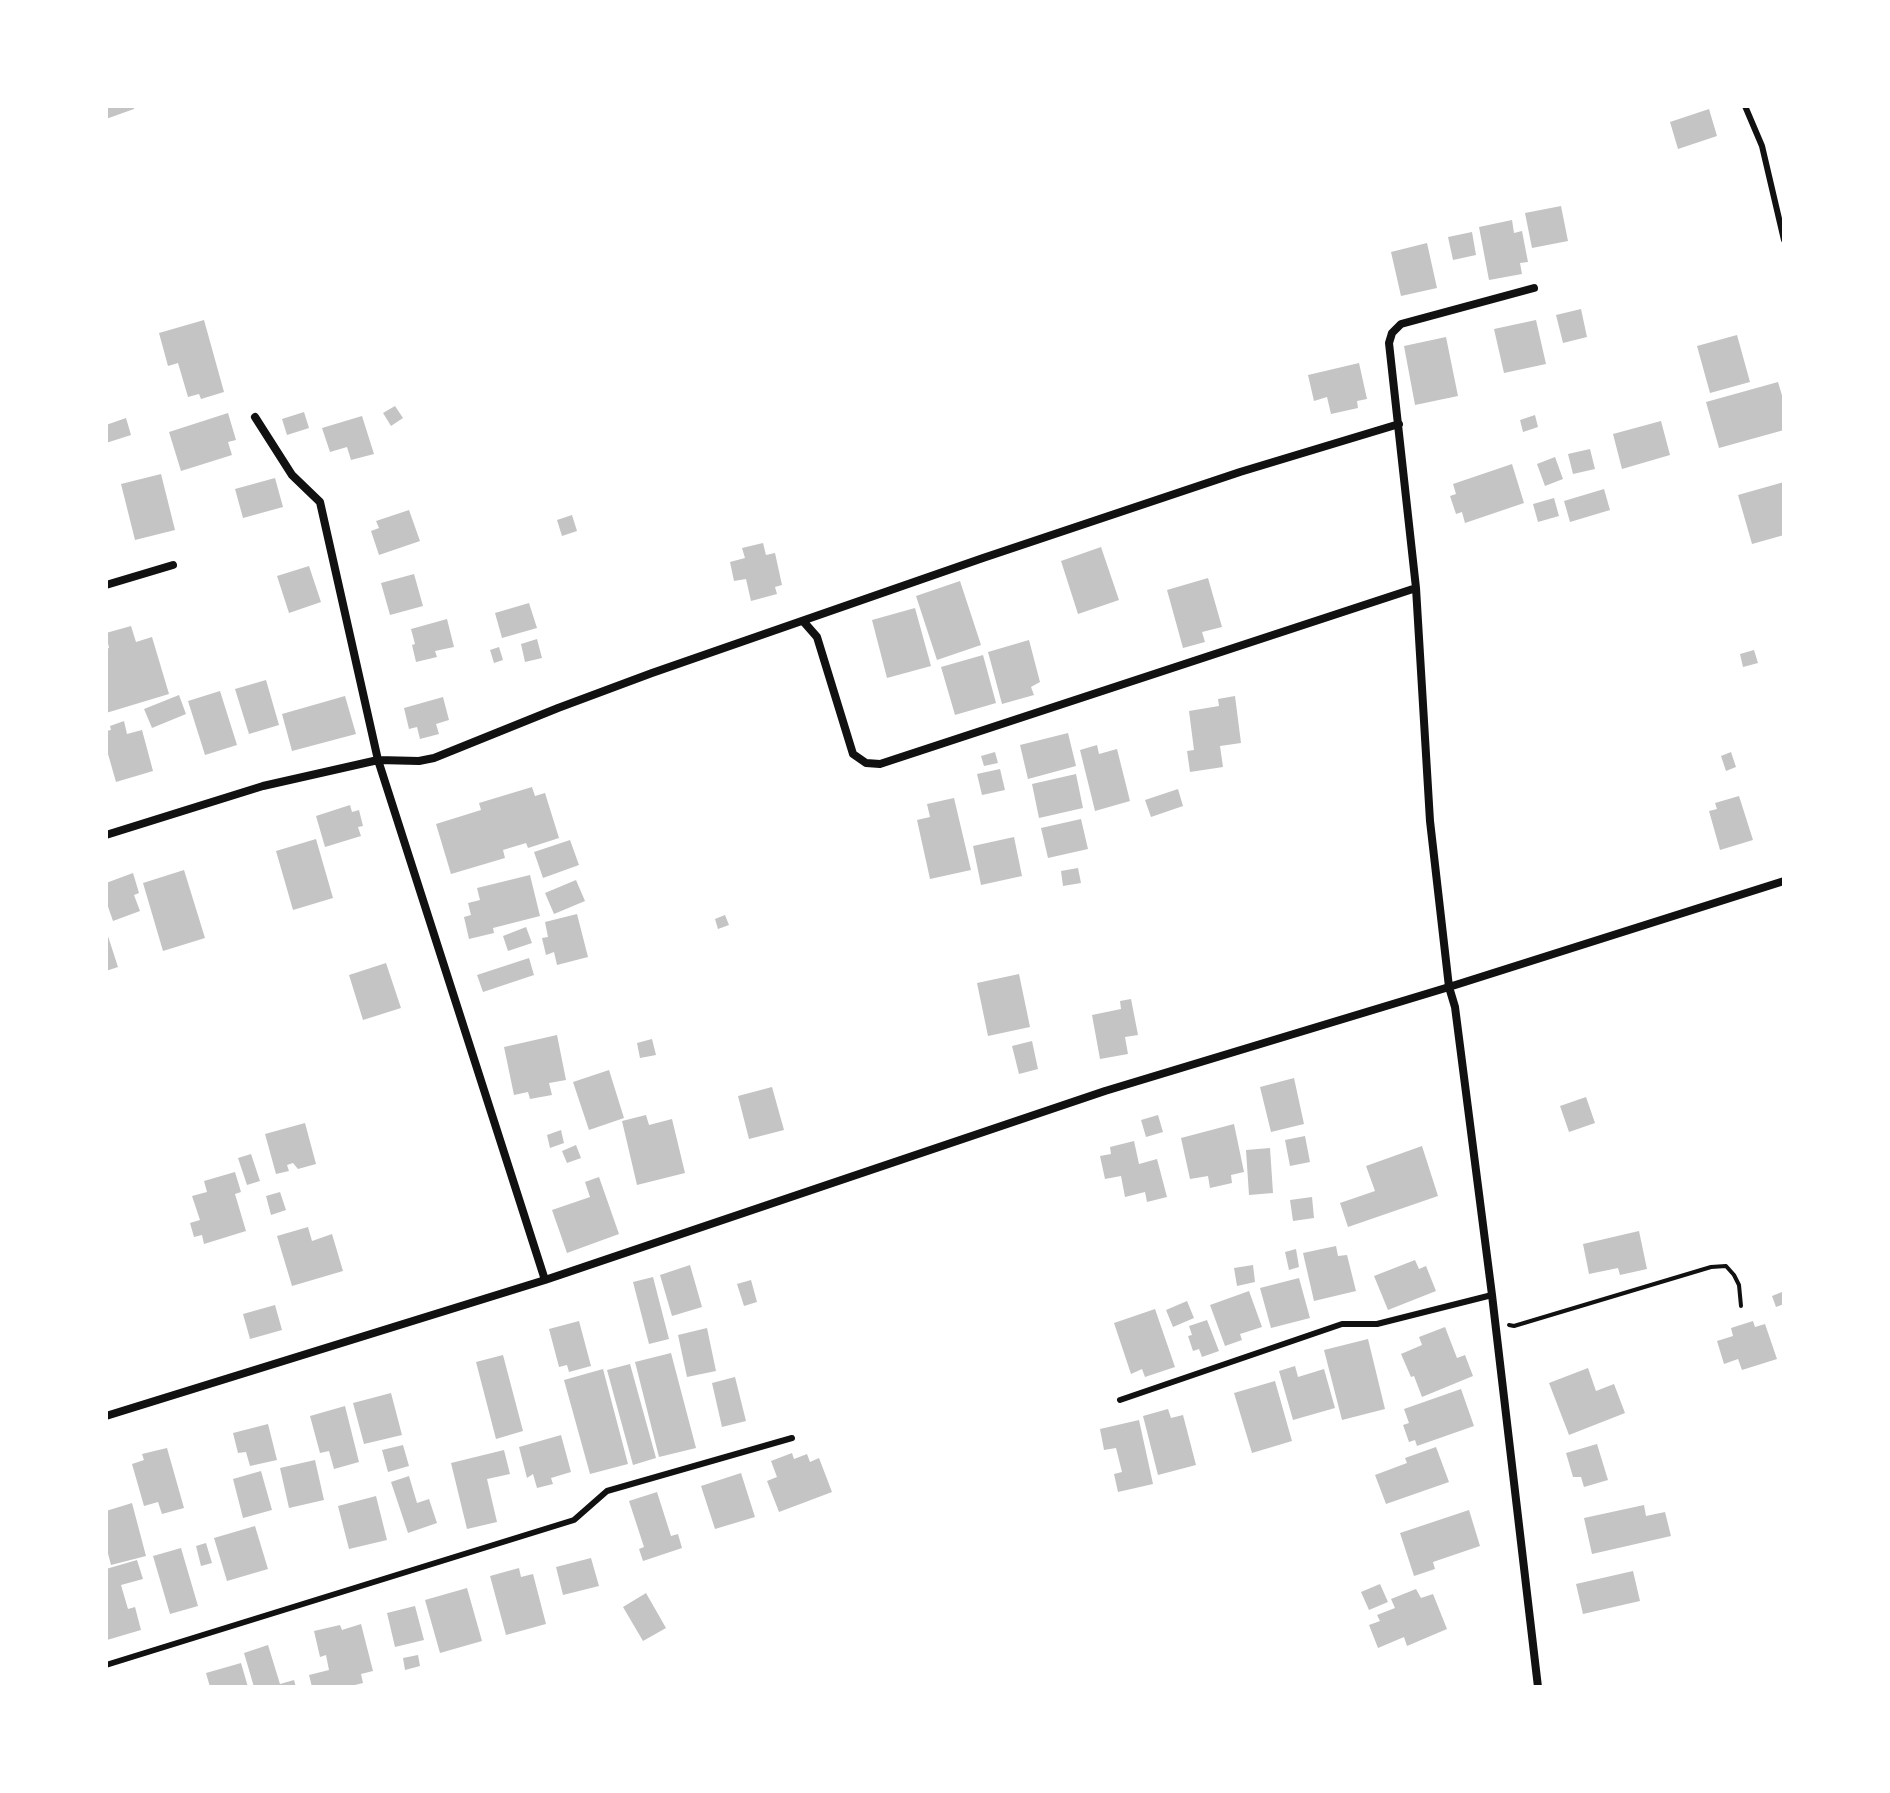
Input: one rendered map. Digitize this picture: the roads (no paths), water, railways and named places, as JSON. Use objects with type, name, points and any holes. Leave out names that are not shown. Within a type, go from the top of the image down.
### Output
[{"type":"street","points":[[1534,288],[1401,324],[1392,333],[1389,343],[1416,588],[1430,821],[1449,987],[1455,1007],[1492,1295],[1538,1687]]},
{"type":"street","points":[[255,417],[292,475],[320,502],[378,760],[545,1280]]},
{"type":"street","points":[[106,835],[263,786],[378,760],[419,761],[434,758],[558,708],[983,558],[1225,477],[1399,424]]},
{"type":"street","points":[[106,585],[173,565]]},
{"type":"street","points":[[803,621],[817,637],[853,754],[866,763],[880,764],[1416,588]]},
{"type":"street","points":[[106,1416],[545,1280],[1105,1091],[1784,881]]},
{"type":"lane","points":[[1745,106],[1762,146],[1784,240]]},
{"type":"lane","points":[[1120,1400],[1342,1324],[1377,1324],[1492,1295]]},
{"type":"lane","points":[[106,1665],[574,1520],[607,1491],[792,1438]]}]
